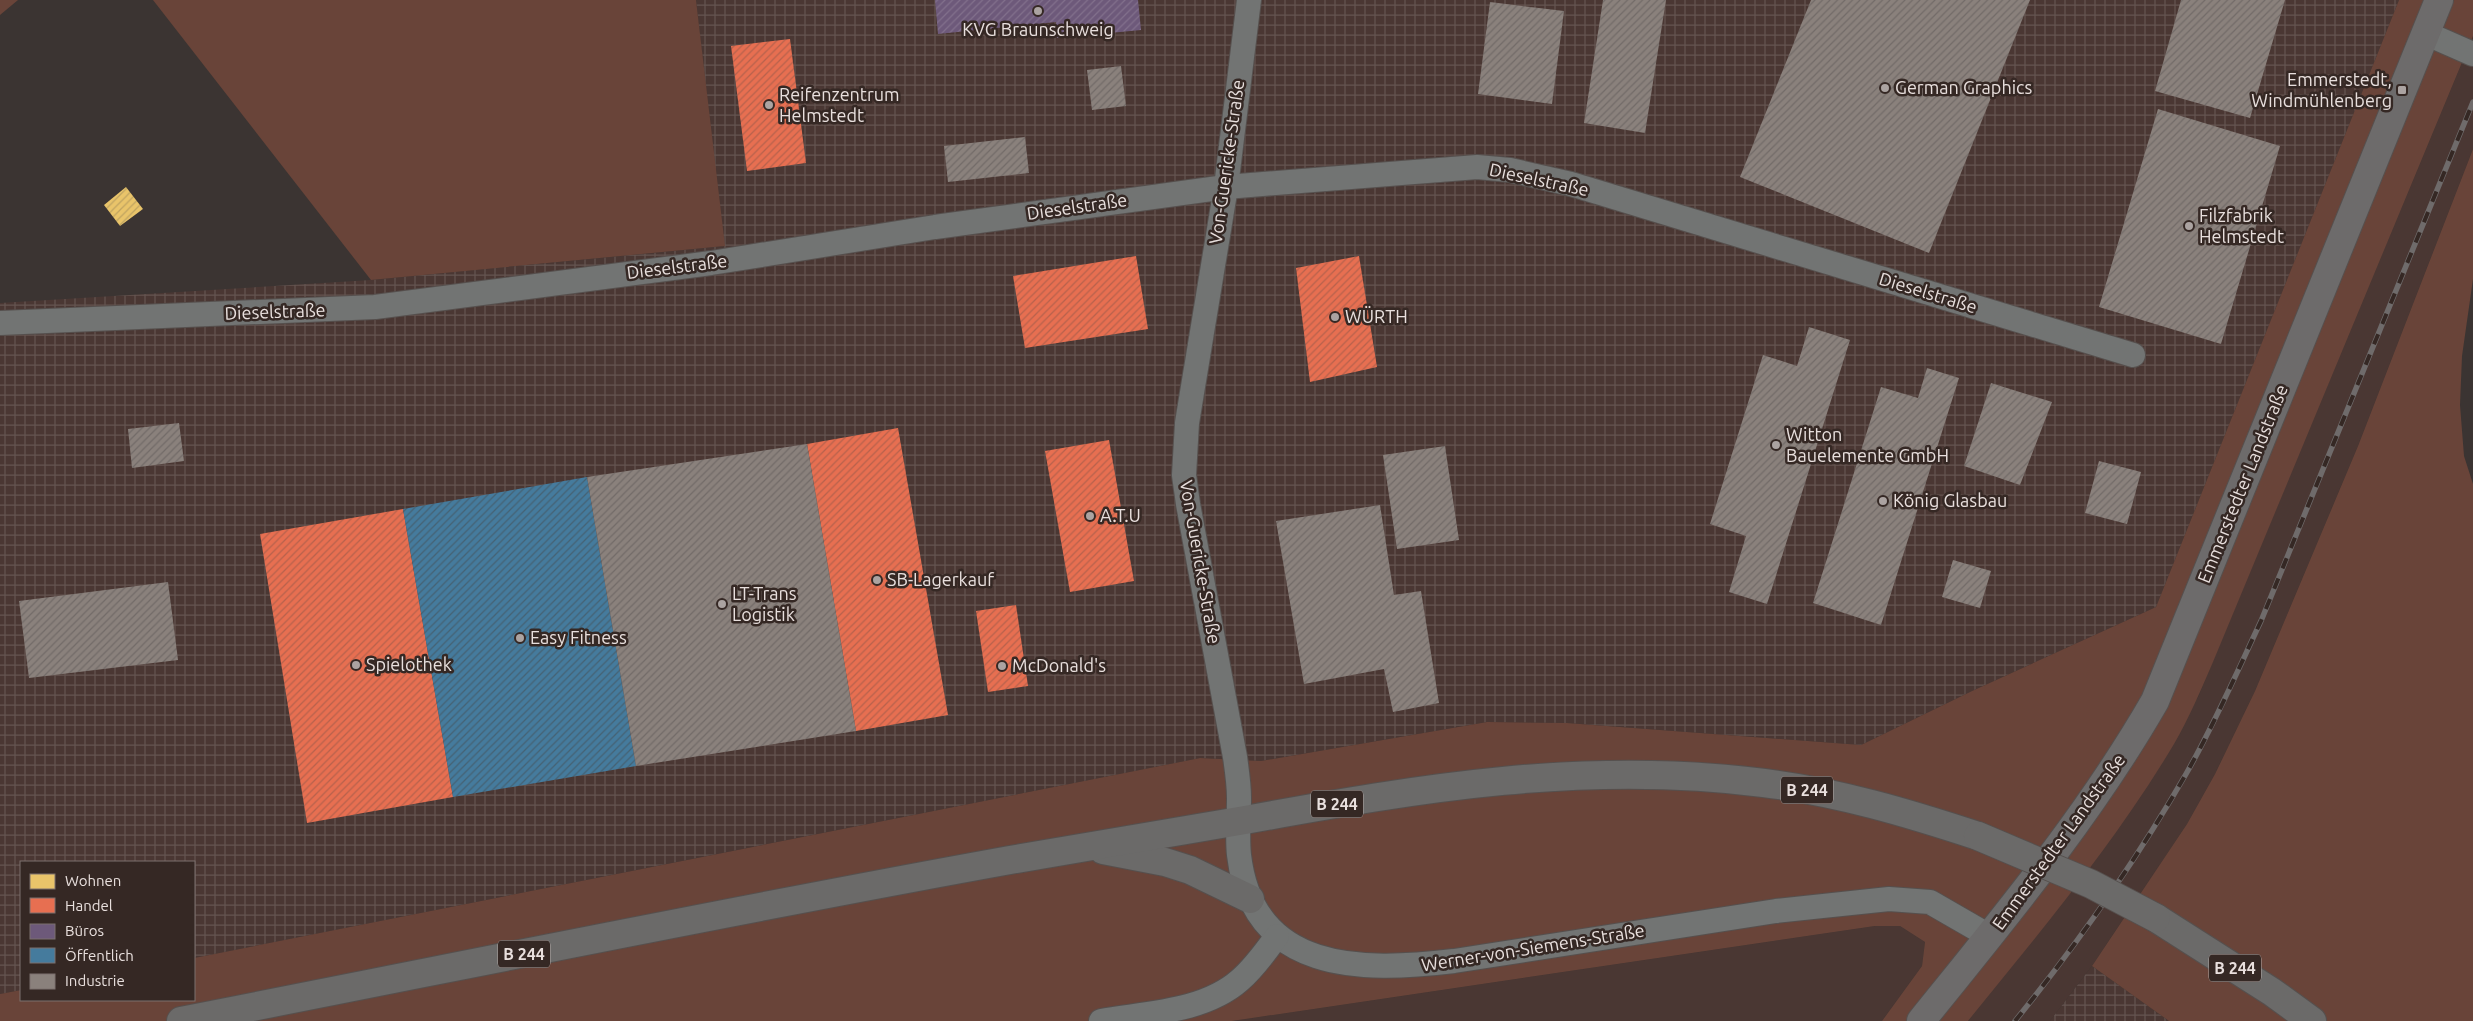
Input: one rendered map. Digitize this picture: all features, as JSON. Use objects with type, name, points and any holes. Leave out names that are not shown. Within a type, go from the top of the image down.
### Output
[{"type":"main road","name":"Emmerstedter Landstraße","points":[[1922,1021],[2089,806],[2125,754],[2155,701],[2439,0]]},
{"type":"main road","name":"B 244","points":[[181,1021],[801,899],[1084,847],[1462,784],[1518,778],[1632,774],[1764,783],[1819,792],[1876,804],[1978,836],[2083,880],[2156,918],[2272,992],[2312,1021]]},
{"type":"main road","name":"B 244","points":[[1084,847],[1174,865],[1194,871],[1250,899]]},
{"type":"street","name":"Von-Guericke-Straße","points":[[1249,0],[1226,188],[1187,423],[1184,475],[1235,757],[1239,856],[1250,899],[1259,914],[1278,936]]},
{"type":"street","points":[[2426,33],[2473,54]]},
{"type":"street","name":"Dieselstraße","points":[[0,323],[375,307],[711,263],[935,227],[1226,188],[1477,167],[1510,170],[1571,184],[2133,355]]},
{"type":"street","name":"Werner-von-Siemens-Straße","points":[[1278,936],[1307,954],[1318,958],[1373,965],[1413,966],[1808,907],[1908,899],[1930,902],[1989,936]]},
{"type":"street","points":[[1101,1021],[1175,1009],[1212,998],[1240,980],[1278,936]]},
{"type":"shaded area","points":[[0,0],[18,0],[0,15]]},
{"type":"shaded area","points":[[153,0],[696,0],[725,246],[371,280]]},
{"type":"shaded area","points":[[696,0],[2399,0],[2156,607],[1972,691],[1861,745],[1567,723],[1487,722],[1261,761],[1200,758],[195,958],[195,861],[20,861],[20,990],[0,994],[0,303],[371,280],[724,246]]},
{"type":"shaded area","points":[[2399,0],[2473,0],[2473,36],[2195,704],[2174,744],[2151,781],[2102,852],[1968,1021],[1882,1021],[1922,966],[1925,942],[1900,926],[1875,926],[1232,1021],[0,1021],[0,994],[20,990],[20,1001],[195,1001],[195,958],[1200,758],[1261,761],[1487,722],[1567,723],[1861,745],[1972,691],[2156,607]]},
{"type":"shaded area","points":[[2473,36],[2473,149],[2358,446],[2255,691],[2215,774],[2187,824],[2092,966],[2050,1021],[1968,1021],[2048,920],[2198,697]]},
{"type":"shaded area","points":[[2473,149],[2473,279],[2462,356],[2460,405],[2464,456],[2473,484],[2473,1021],[2169,1021],[2092,966],[2187,824],[2215,774],[2255,691],[2358,446]]},
{"type":"shaded area","points":[[1875,926],[1900,926],[1925,942],[1922,966],[1882,1021],[1232,1021]]},
{"type":"shaded area","points":[[2092,966],[2169,1021],[2050,1021]]},
{"type":"building: Wohnen","points":[[126,187],[143,209],[120,226],[104,205]]},
{"type":"building: Handel","name":"Reifenzentrum Helmstedt","points":[[790,39],[806,163],[747,171],[731,46]]},
{"type":"building: Handel","points":[[1136,256],[1148,329],[1025,348],[1013,276]]},
{"type":"building: Handel","name":"WÜRTH","points":[[1359,256],[1377,367],[1310,382],[1296,268]]},
{"type":"building: Handel","name":"SB-Lagerkauf","points":[[898,428],[948,715],[856,731],[807,444]]},
{"type":"building: Handel","name":"A.T.U","points":[[1109,440],[1134,581],[1070,592],[1045,451]]},
{"type":"building: Handel","name":"Spielothek","points":[[403,509],[453,797],[307,823],[260,534]]},
{"type":"building: Handel","points":[[1016,605],[1028,686],[988,692],[976,611]]},
{"type":"building: Büros","name":"KVG Braunschweig","points":[[935,0],[1138,0],[1141,30],[1057,38],[1056,22],[938,34]]},
{"type":"building: Öffentlich","name":"Easy Fitness","points":[[587,477],[636,766],[453,797],[403,509]]},
{"type":"building: Industrie","points":[[1603,0],[1666,0],[1645,133],[1584,123]]},
{"type":"building: Industrie","name":"German Graphics","points":[[1811,0],[2030,0],[1929,253],[1740,177]]},
{"type":"building: Industrie","points":[[2181,0],[2285,0],[2250,118],[2155,91]]},
{"type":"building: Industrie","points":[[1490,2],[1564,11],[1552,104],[1478,94]]},
{"type":"building: Industrie","points":[[1121,66],[1126,106],[1092,110],[1087,70]]},
{"type":"building: Industrie","name":"Filzfabrik Helmstedt","points":[[2158,109],[2280,146],[2221,344],[2099,307]]},
{"type":"building: Industrie","points":[[1025,137],[1029,173],[948,182],[944,146]]},
{"type":"building: Industrie","name":"Witton Bauelemente GmbH","points":[[1809,327],[1850,340],[1767,604],[1729,592],[1746,536],[1710,524],[1763,355],[1797,366]]},
{"type":"building: Industrie","name":"König Glasbau","points":[[1927,368],[1959,378],[1881,625],[1813,603],[1881,387],[1918,398]]},
{"type":"building: Industrie","points":[[1991,383],[2052,402],[2020,485],[1964,466]]},
{"type":"building: Industrie","points":[[179,423],[184,461],[132,468],[128,429]]},
{"type":"building: Industrie","name":"LT-Trans Logistik","points":[[807,444],[856,731],[636,766],[587,477]]},
{"type":"building: Industrie","points":[[1445,446],[1459,540],[1397,549],[1383,455]]},
{"type":"building: Industrie","points":[[2099,461],[2141,472],[2127,524],[2085,513]]},
{"type":"building: Industrie","points":[[1380,505],[1394,595],[1421,591],[1439,703],[1393,712],[1384,669],[1304,684],[1276,521]]},
{"type":"building: Industrie","points":[[1953,560],[1991,571],[1980,608],[1942,597]]},
{"type":"building: Industrie","points":[[168,582],[178,660],[29,678],[19,601]]},
{"type":"railway","points":[[2015,1021],[2084,932],[2127,870],[2186,774],[2216,718],[2261,621],[2473,102]]},
{"type":"place","name":"KVG Braunschweig","points":[[1038,11]]},
{"type":"place","name":"German Graphics","points":[[1885,88]]},
{"type":"place","name":"Emmerstedt, Windmühlenberg","points":[[2402,90]]},
{"type":"place","name":"Reifenzentrum Helmstedt","points":[[769,105]]},
{"type":"place","name":"Filzfabrik Helmstedt","points":[[2189,226]]},
{"type":"place","name":"WÜRTH","points":[[1335,317]]},
{"type":"place","name":"Witton Bauelemente GmbH","points":[[1776,445]]},
{"type":"place","name":"König Glasbau","points":[[1883,501]]},
{"type":"place","name":"A.T.U","points":[[1090,516]]},
{"type":"place","name":"SB-Lagerkauf","points":[[877,580]]},
{"type":"place","name":"LT-Trans Logistik","points":[[722,604]]},
{"type":"place","name":"Easy Fitness","points":[[520,638]]},
{"type":"place","name":"Spielothek","points":[[356,665]]},
{"type":"place","name":"McDonald's","points":[[1002,666]]}]
